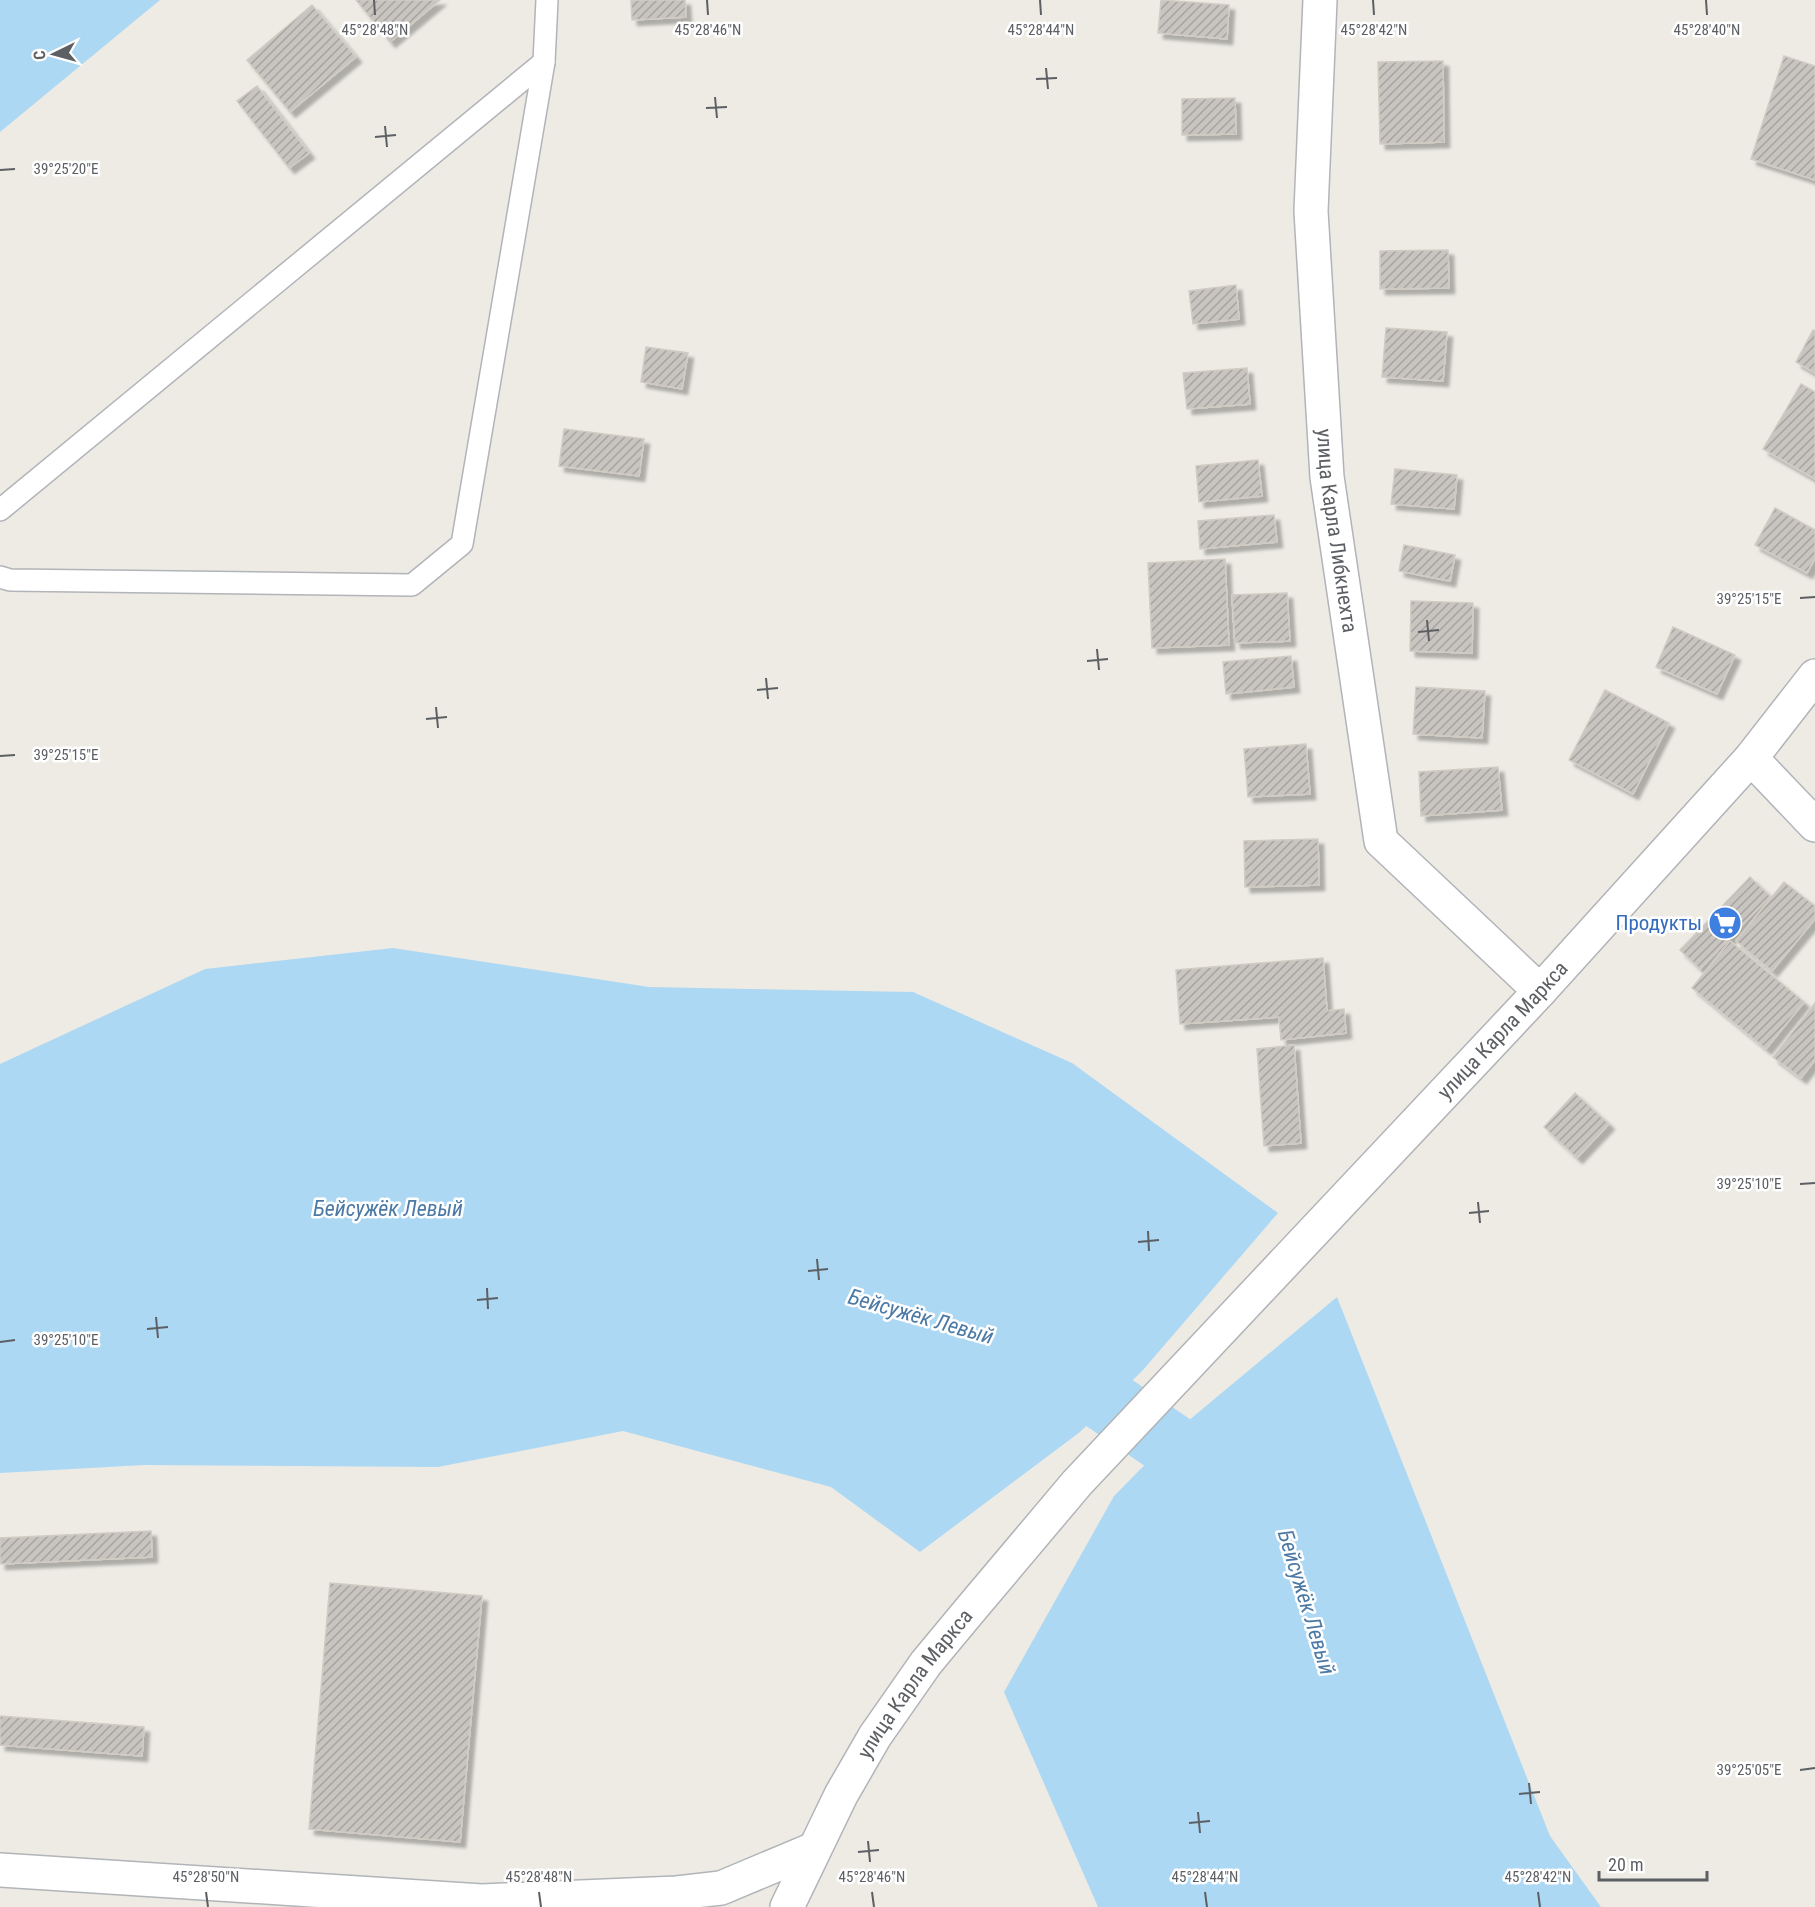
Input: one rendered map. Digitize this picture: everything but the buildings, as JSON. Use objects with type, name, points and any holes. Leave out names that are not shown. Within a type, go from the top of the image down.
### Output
[{"type":"street","name":"улица Карла Либкнехта","points":[[1320,0],[1311,211],[1327,477],[1381,841],[1540,991]]},
{"type":"street","name":"улица Карла Маркса","points":[[791,1904],[841,1795],[875,1736],[926,1662],[1077,1483],[1540,991],[1750,758],[1815,676]]},
{"type":"street","points":[[1750,758],[1815,825]]},
{"type":"street","points":[[0,1870],[482,1901],[677,1893],[721,1888],[814,1850]]},
{"type":"lane","points":[[0,577],[10,580],[412,585],[462,544],[544,62],[548,0]]},
{"type":"lane","points":[[0,510],[544,62]]},
{"type":"water","points":[[0,0],[160,0],[0,132]]},
{"type":"water","name":"Бейсужёк Левый","points":[[393,948],[649,987],[913,992],[1072,1063],[1278,1213],[1143,1370],[1080,1432],[920,1552],[831,1487],[623,1431],[438,1467],[144,1465],[0,1473],[0,1064],[205,969]]},
{"type":"water","name":"Бейсужёк Левый","points":[[1337,1297],[1550,1836],[1601,1907],[1098,1907],[1004,1692],[1114,1496],[1188,1421]]},
{"type":"waterway","name":"Бейсужёк Левый","points":[[1036,1353],[1240,1492]]},
{"type":"place","name":"Продукты","points":[[1725,923]]}]
